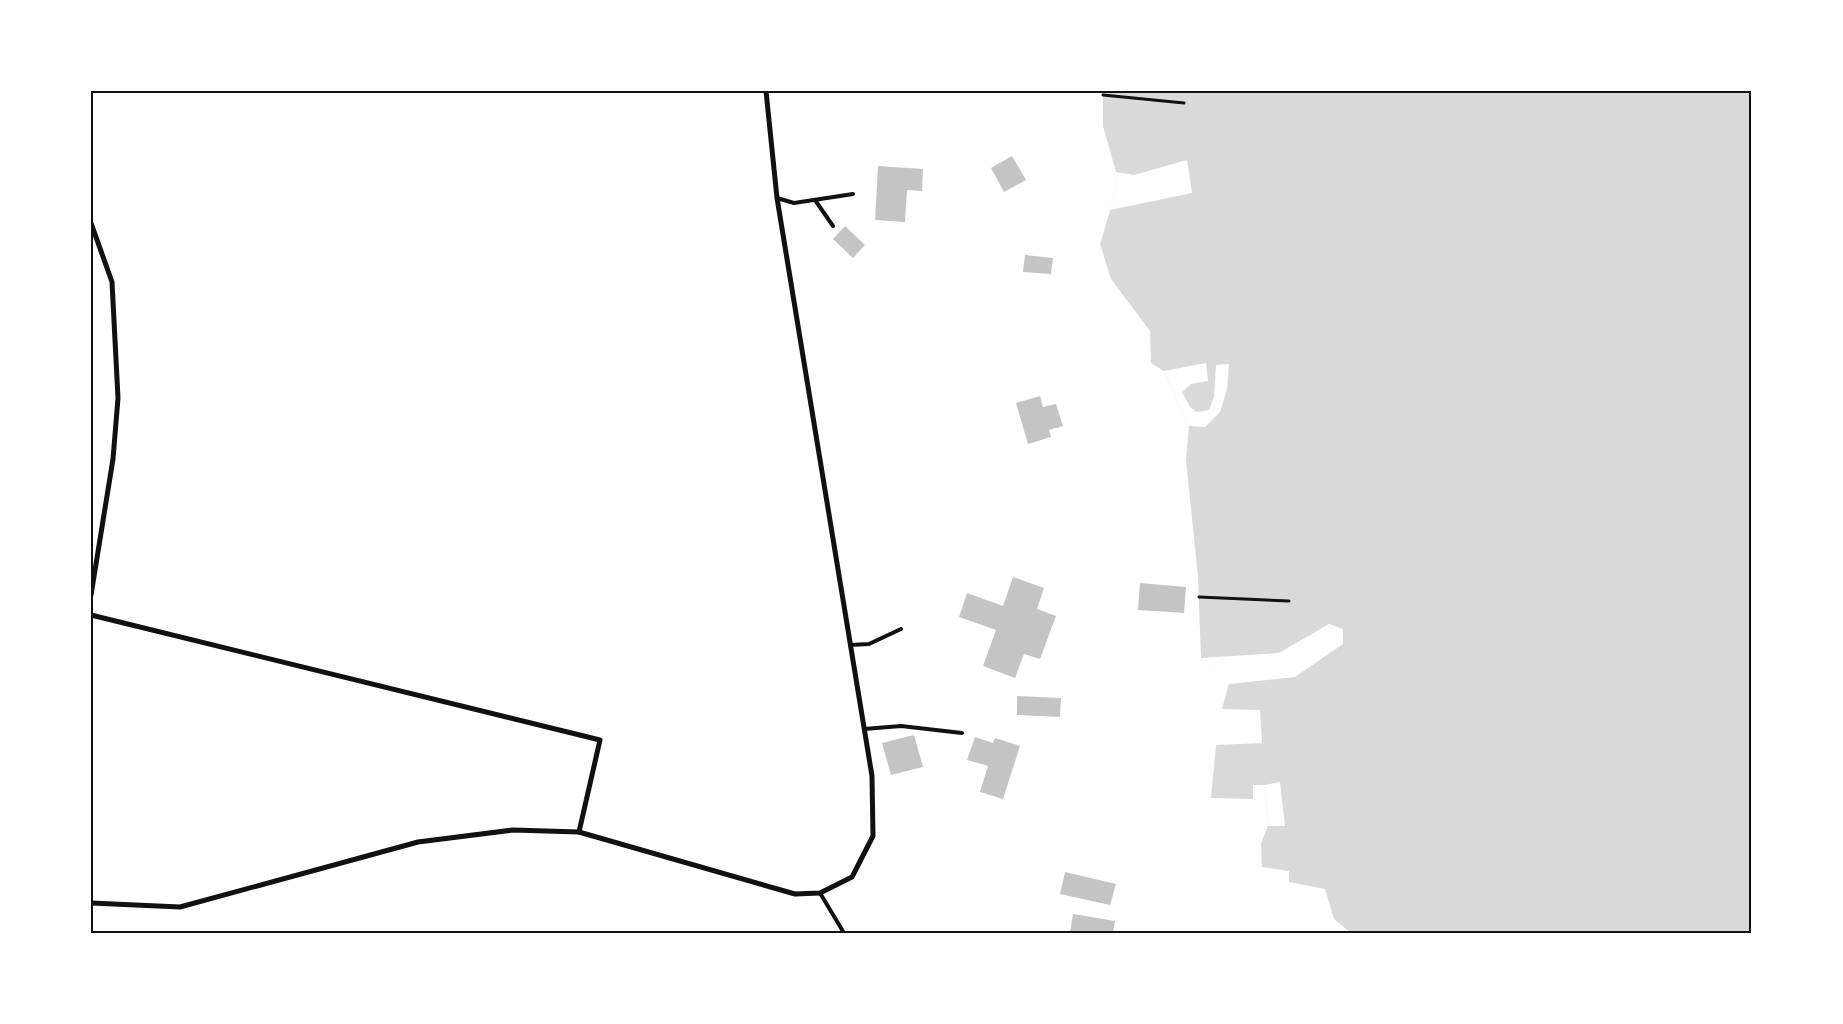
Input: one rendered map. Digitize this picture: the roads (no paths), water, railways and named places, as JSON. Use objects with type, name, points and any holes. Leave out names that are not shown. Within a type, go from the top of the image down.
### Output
[{"type":"street","points":[[91,903],[180,907],[418,842],[513,830],[578,832],[796,894],[820,892],[852,878],[873,836],[872,776],[777,198],[766,91]]},
{"type":"street","points":[[91,223],[112,282],[118,398],[112,459],[91,595]]},
{"type":"street","points":[[91,615],[600,740],[578,832]]},
{"type":"lane","points":[[777,198],[794,203],[853,194]]},
{"type":"lane","points":[[815,200],[832,226]]},
{"type":"lane","points":[[850,645],[869,644],[901,629]]},
{"type":"lane","points":[[864,729],[901,726],[962,733]]},
{"type":"lane","points":[[820,892],[844,933]]}]
